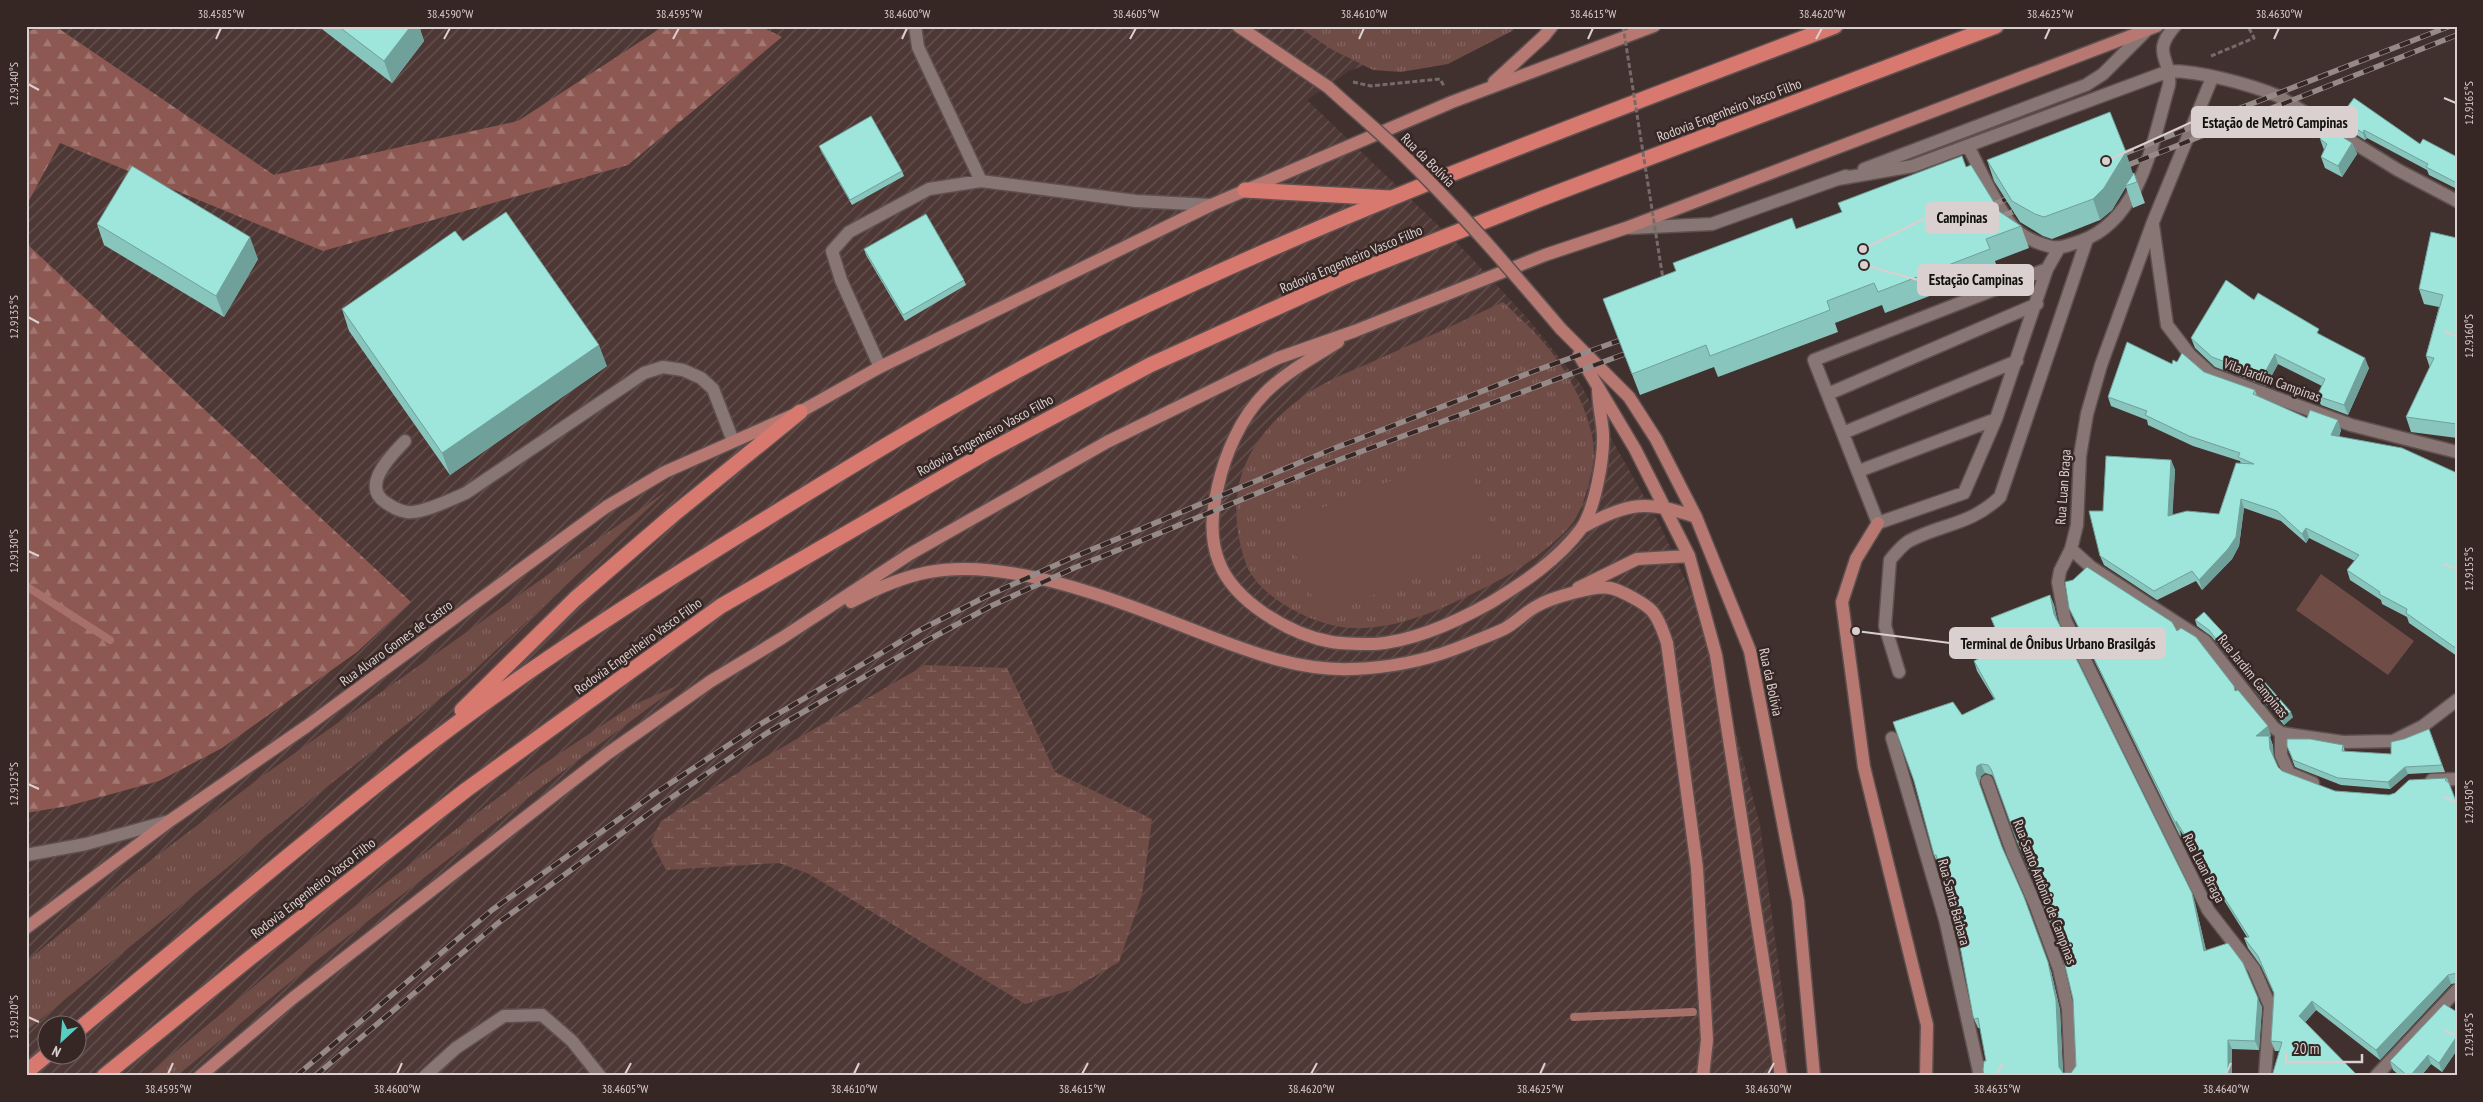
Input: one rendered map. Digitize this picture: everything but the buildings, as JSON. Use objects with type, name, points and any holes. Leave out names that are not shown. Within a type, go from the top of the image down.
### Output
[{"type":"highway","points":[[88,1022],[263,876],[412,757],[556,652],[886,444],[1000,380],[1121,317],[1288,241],[1835,26]]},
{"type":"highway","name":"Rodovia Engenheiro Vasco Filho","points":[[104,1076],[250,958],[458,796],[721,606],[996,447],[1150,365],[1351,274],[1543,198],[1996,26]]},
{"type":"highway","points":[[1245,190],[1394,198]]},
{"type":"highway","points":[[412,757],[503,672],[575,599],[674,514],[800,412]]},
{"type":"highway","points":[[26,1072],[38,1062]]},
{"type":"main road","name":"Rua da Bolívia","points":[[1238,26],[1328,87],[1398,150],[1442,195],[1572,342],[1629,397],[1656,440],[1696,517],[1750,651],[1798,901],[1814,1076]]},
{"type":"main road","points":[[1488,87],[1544,36],[1552,26]]},
{"type":"main road","points":[[800,412],[880,367],[1211,205],[1488,87],[1654,26]]},
{"type":"main road","points":[[200,1076],[301,992],[607,754],[712,681],[782,638],[910,554],[1107,442],[1278,358],[1355,331],[1545,255],[1626,228],[2152,29]]},
{"type":"main road","points":[[1355,331],[1290,373],[1265,393],[1245,417],[1221,473],[1214,505],[1212,536],[1219,563],[1237,590],[1269,618],[1332,642],[1376,644],[1412,636],[1463,618],[1509,592],[1557,557],[1583,527],[1606,514],[1632,506],[1665,506],[1696,517]]},
{"type":"main road","name":"Rua da Bolívia","points":[[1572,342],[1635,449],[1689,556],[1716,655],[1780,1076]]},
{"type":"main road","points":[[1583,527],[1596,491],[1602,461],[1603,434],[1598,388]]},
{"type":"main road","name":"Rua Alvaro Gomes de Castro","points":[[26,928],[171,820],[307,726],[606,507],[664,472],[800,412]]},
{"type":"main road","points":[[1878,523],[1856,559],[1842,602],[1864,767],[1927,1025],[1926,1076]]},
{"type":"main road","points":[[782,638],[861,596],[888,584],[929,572],[982,570],[1022,576],[1072,587],[1118,601],[1250,652],[1297,665],[1351,669],[1400,664],[1453,650],[1506,628],[1537,605],[1560,597],[1637,559],[1689,556]]},
{"type":"main road","points":[[1560,597],[1609,588],[1642,604],[1652,612],[1661,626],[1667,643],[1697,868],[1707,1040],[1704,1076]]},
{"type":"street","points":[[915,26],[918,47],[981,181]]},
{"type":"street","points":[[1968,146],[2010,223],[2023,236],[2037,243],[2059,248],[2087,238],[2119,212],[2131,199],[2139,182],[2169,84],[2169,71],[2162,52],[2165,39],[2175,26]]},
{"type":"street","points":[[1626,228],[1712,224],[1838,179],[2086,85],[2103,74],[2152,29]]},
{"type":"street","points":[[1838,179],[1913,166],[2169,71],[2190,72],[2257,87],[2278,96],[2398,170],[2457,200]]},
{"type":"street","name":"Rua Luan Braga","points":[[2212,78],[2153,222],[2102,365],[2087,414],[2080,456],[2077,525],[2071,549],[2060,571],[2058,582],[2065,620],[2208,910],[2254,969],[2270,1006],[2265,1076]]},
{"type":"street","points":[[880,367],[840,280],[832,252],[849,232],[929,189],[981,181],[1136,201],[1211,205]]},
{"type":"street","name":"Vila Jardim Campinas","points":[[2153,222],[2167,325],[2190,355],[2211,374],[2351,425],[2457,452]]},
{"type":"street","points":[[1899,672],[1884,626],[1890,560],[1908,542],[1968,520],[1988,508],[2000,497],[2087,238]]},
{"type":"street","points":[[2047,269],[1814,360],[1878,523],[1964,493],[1996,419],[2037,304],[2047,269],[2059,248]]},
{"type":"street","points":[[1828,394],[2037,304]]},
{"type":"street","points":[[1843,433],[2017,362]]},
{"type":"street","points":[[405,441],[387,460],[379,473],[376,488],[382,500],[394,508],[408,512],[439,504],[466,493],[644,374],[663,367],[683,370],[701,378],[713,389],[734,441]]},
{"type":"street","points":[[1859,471],[1996,419]]},
{"type":"street","name":"Rua Jardim Campinas","points":[[2071,549],[2091,567],[2205,641],[2273,727],[2281,733],[2344,742],[2393,740],[2423,726],[2457,700]]},
{"type":"street","points":[[2281,733],[2282,755],[2290,773],[2322,787]]},
{"type":"street","name":"Rua Santa Bárbara","points":[[1892,738],[1945,919],[1980,1076]]},
{"type":"street","points":[[2418,781],[2457,779]]},
{"type":"street","name":"Rua Santo Antônio de Campinas","points":[[1987,781],[2013,854],[2035,904],[2059,968],[2068,1009],[2071,1076]]},
{"type":"street","points":[[26,855],[86,844],[171,820]]},
{"type":"street","points":[[2376,1076],[2457,990]]},
{"type":"street","points":[[425,1076],[456,1048],[504,1016],[542,1015],[572,1041],[600,1076]]},
{"type":"path","points":[[1623,26],[1663,280]]},
{"type":"path","points":[[2212,78],[2205,58],[2254,38],[2248,26]]},
{"type":"path","points":[[1346,81],[1371,86],[1440,79]]},
{"type":"shaded area","points":[[26,26],[1473,26],[1349,71],[1307,100],[1465,251],[1529,320],[1579,382],[1658,521],[1710,633],[1760,825],[1786,1021],[1787,1076],[26,1076]]},
{"type":"green space","points":[[55,26],[274,175],[518,121],[664,26],[760,26],[782,37],[628,165],[323,251],[60,143],[26,206],[26,31]]},
{"type":"green space","points":[[1297,26],[1516,26],[1512,31],[1448,64],[1401,72],[1373,70],[1331,49]]},
{"type":"green space","points":[[26,243],[411,602],[357,652],[222,748],[159,781],[68,806],[26,813]]},
{"type":"green space","points":[[1503,302],[1534,332],[1553,354],[1570,379],[1589,423],[1593,438],[1593,467],[1583,502],[1573,522],[1550,546],[1502,579],[1416,618],[1368,628],[1337,626],[1305,615],[1274,597],[1251,574],[1245,561],[1238,533],[1236,508],[1239,484],[1247,461],[1258,441],[1293,404],[1316,388]]},
{"type":"green space","points":[[1462,453],[1499,545],[1320,616],[1283,523]]},
{"type":"green space","points":[[668,490],[466,678],[319,793],[47,1014],[38,1014],[38,1021],[26,1031],[26,962],[129,877],[261,777]]},
{"type":"green space","points":[[2321,574],[2414,641],[2388,675],[2296,610]]},
{"type":"green space","points":[[925,665],[1007,668],[1055,772],[1152,819],[1142,895],[1119,962],[1071,990],[1025,1004],[809,874],[779,863],[666,870],[651,841],[661,821],[731,777]]},
{"type":"green space","points":[[681,684],[551,780],[312,964],[177,1076],[146,1076],[299,949],[541,766],[631,706]]},
{"type":"waterway","points":[[26,586],[110,640]]},
{"type":"waterway","points":[[1574,1017],[1693,1012]]},
{"type":"railway","points":[[2113,158],[2450,26]]},
{"type":"railway","points":[[2118,169],[2457,35]]},
{"type":"railway","points":[[1982,209],[2019,194]]},
{"type":"railway","points":[[1992,220],[2025,207]]},
{"type":"railway","points":[[296,1076],[492,910],[654,794],[759,725],[922,629],[987,596],[1069,559],[1330,450],[1537,370],[1632,336]]},
{"type":"railway","points":[[315,1076],[498,923],[662,804],[767,733],[928,640],[991,606],[1074,568],[1341,459],[1638,349]]},
{"type":"place","name":"Estação de Metrô Campinas","points":[[2106,161]]},
{"type":"place","name":"Campinas","points":[[1863,249]]},
{"type":"place","name":"Estação Campinas","points":[[1864,265]]},
{"type":"place","name":"Terminal de Ônibus Urbano Brasilgás","points":[[1856,631]]}]
